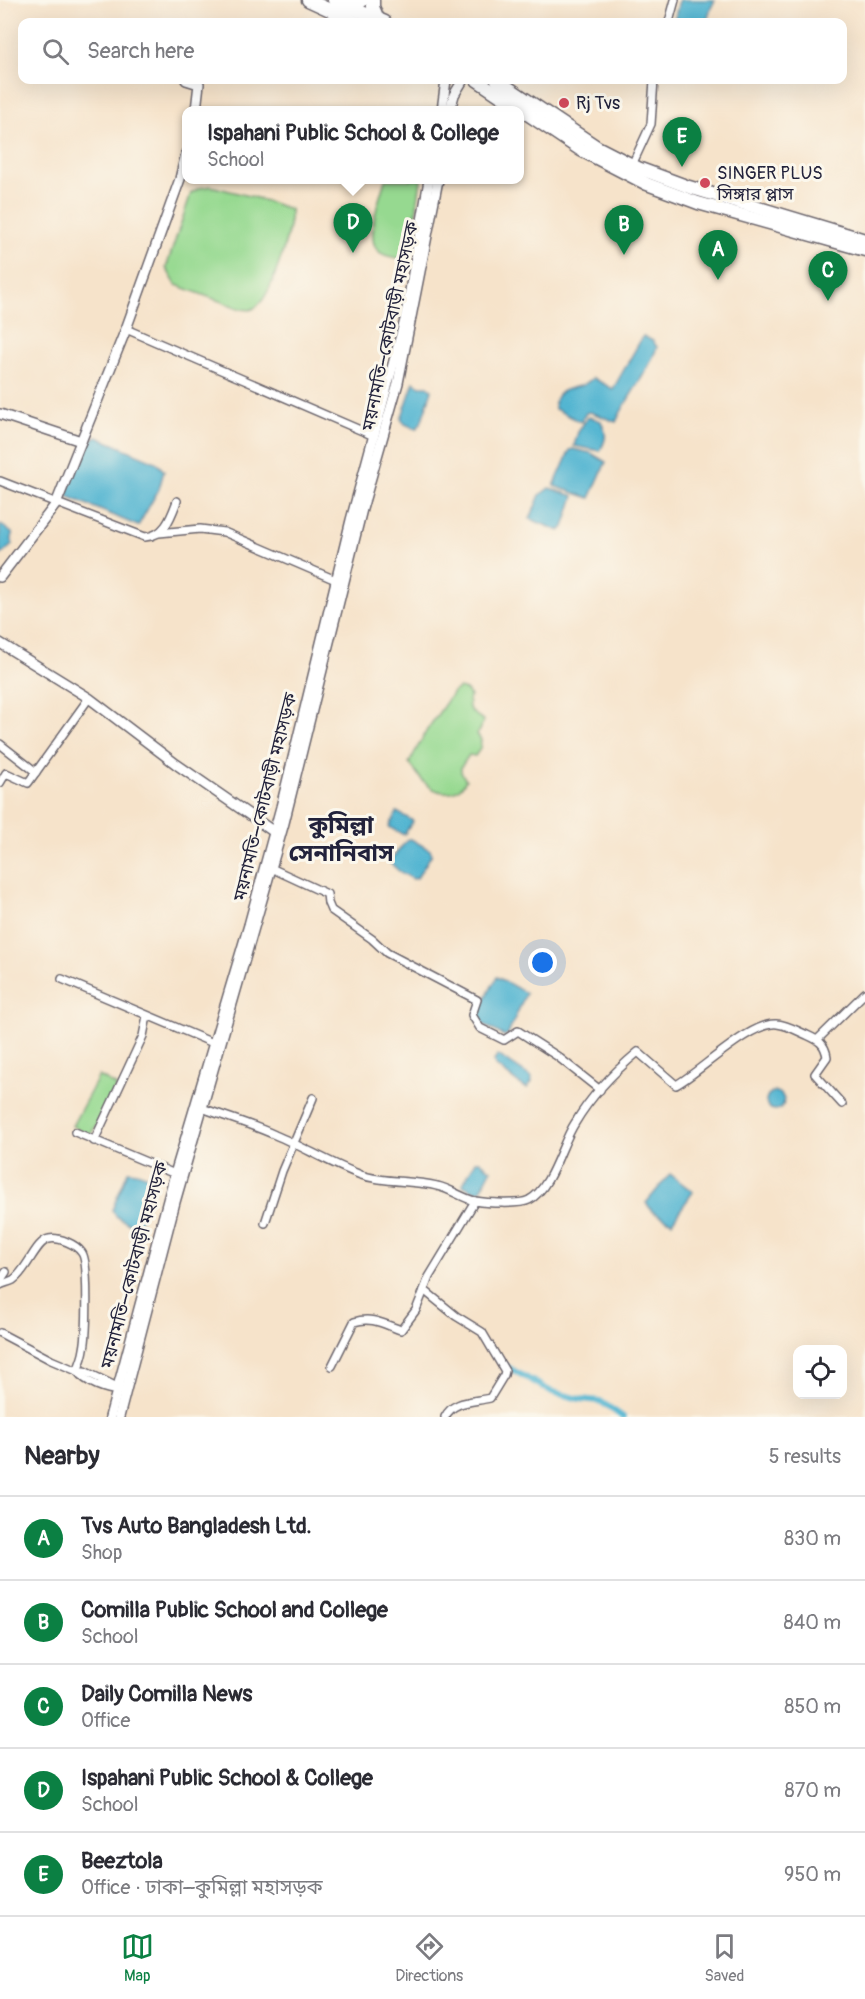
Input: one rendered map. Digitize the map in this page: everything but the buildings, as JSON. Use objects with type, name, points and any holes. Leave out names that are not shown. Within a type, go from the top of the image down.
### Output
[{"type":"highway","points":[[308,0],[361,9]]},
{"type":"highway","points":[[373,0],[373,8],[380,18]]},
{"type":"highway","points":[[336,1],[361,9],[377,18]]},
{"type":"highway","points":[[483,84],[516,106]]},
{"type":"highway","points":[[504,84],[597,147],[632,165],[689,187],[865,240]]},
{"type":"highway","points":[[524,112],[581,150],[647,184],[698,203],[865,250]]},
{"type":"main road","points":[[197,106],[199,84]]},
{"type":"main road","points":[[443,106],[445,84]]},
{"type":"main road","points":[[451,106],[461,84]]},
{"type":"main road","points":[[0,577],[56,504],[126,329],[182,171]]},
{"type":"main road","name":"ময়নামতি–কোটবাড়ী মহাসড়ক","points":[[340,582],[398,383],[428,184]]},
{"type":"main road","name":"ময়নামতি–কোটবাড়ী মহাসড়ক","points":[[119,1417],[121,1391],[175,1174],[277,834],[374,436],[408,321],[437,184]]},
{"type":"main road","points":[[0,414],[81,441]]},
{"type":"main road","points":[[0,643],[89,698],[176,764],[277,834]]},
{"type":"main road","name":"ময়নামতি–কোটবাড়ী মহাসড়ক","points":[[110,1417],[121,1391],[271,868],[277,834]]},
{"type":"street","points":[[670,18],[675,0]]},
{"type":"street","points":[[632,165],[651,124],[652,84]]},
{"type":"street","points":[[126,329],[374,436]]},
{"type":"street","points":[[0,481],[145,537],[154,537],[159,533],[170,519],[177,501]]},
{"type":"street","points":[[159,533],[200,529],[224,532],[340,582]]},
{"type":"street","points":[[0,783],[6,773],[28,783],[89,698]]},
{"type":"street","points":[[0,744],[36,772]]},
{"type":"street","points":[[271,868],[327,894],[331,910],[372,939],[387,953],[477,1000],[472,1015],[480,1028],[504,1040],[518,1031],[557,1056],[600,1090]]},
{"type":"street","points":[[62,979],[213,1043]]},
{"type":"street","points":[[818,1039],[865,993]]},
{"type":"street","points":[[94,1141],[143,1036],[147,1016]]},
{"type":"street","points":[[202,1108],[274,1134],[362,1175],[379,1179],[411,1180],[440,1186],[475,1201],[510,1203],[529,1201],[540,1190],[574,1124],[600,1090],[638,1052],[676,1085],[718,1053],[763,1026],[775,1023],[818,1039],[827,1057],[815,1074],[842,1104]]},
{"type":"street","points":[[265,1223],[282,1171],[313,1098]]},
{"type":"street","points":[[75,1132],[175,1174]]},
{"type":"street","points":[[332,1366],[354,1322],[368,1319],[381,1321],[401,1330],[416,1310],[429,1277],[475,1201]]},
{"type":"street","points":[[0,1283],[14,1280],[40,1244],[48,1239],[62,1239],[82,1253],[85,1263],[88,1322],[84,1350],[77,1371]]},
{"type":"street","points":[[0,1283],[6,1272]]},
{"type":"street","points":[[424,1290],[456,1316],[482,1332],[505,1371],[490,1398],[460,1403],[454,1406],[445,1417]]},
{"type":"street","points":[[0,1333],[77,1371],[81,1377],[111,1391],[121,1391]]},
{"type":"green space","points":[[384,184],[420,184],[409,260],[384,255],[376,248],[373,229]]},
{"type":"green space","points":[[211,186],[290,209],[288,230],[275,274],[264,298],[252,309],[241,309],[176,285],[166,268],[191,193],[199,188]]},
{"type":"green space","points":[[459,688],[466,690],[470,695],[469,708],[484,721],[477,734],[481,740],[480,749],[475,756],[469,755],[461,767],[466,780],[462,786],[451,792],[438,791],[426,784],[409,763],[427,730],[453,692]]},
{"type":"green space","points":[[99,1076],[117,1086],[90,1136],[72,1126]]},
{"type":"water","points":[[679,0],[715,0],[708,18],[675,18]]},
{"type":"water","points":[[643,336],[653,341],[657,347],[616,422],[590,412],[586,413],[581,422],[555,409],[558,395],[570,388],[584,385],[593,378],[613,389]]},
{"type":"water","points":[[414,382],[420,386],[428,386],[432,390],[421,423],[416,429],[405,424],[401,419]]},
{"type":"water","points":[[591,417],[601,421],[604,430],[605,439],[600,451],[574,446],[578,432],[587,418]]},
{"type":"water","points":[[97,437],[156,462],[164,471],[159,489],[138,526],[67,496],[81,455]]},
{"type":"water","points":[[570,450],[591,453],[606,462],[590,498],[554,486]]},
{"type":"water","points":[[549,488],[574,496],[564,527],[560,531],[530,519],[540,495]]},
{"type":"water","points":[[0,524],[12,533],[12,545],[0,556]]},
{"type":"water","points":[[397,812],[413,821],[404,835],[389,827]]},
{"type":"water","points":[[408,839],[430,850],[432,854],[417,878],[413,879],[400,872],[389,862]]},
{"type":"water","points":[[497,977],[526,993],[508,1034],[504,1036],[479,1022],[475,1017]]},
{"type":"water","points":[[498,1055],[531,1077],[532,1082],[527,1088],[495,1065],[494,1061]]},
{"type":"water","points":[[775,1092],[783,1097],[784,1101],[779,1109],[775,1110],[767,1105],[766,1101],[771,1093]]},
{"type":"water","points":[[476,1161],[480,1161],[491,1170],[481,1190],[477,1192],[463,1184]]},
{"type":"water","points":[[128,1171],[143,1174],[155,1184],[140,1221],[129,1224],[116,1216],[112,1210]]},
{"type":"water","points":[[670,1174],[693,1192],[672,1222],[653,1212],[646,1203]]},
{"type":"waterway","points":[[504,1365],[552,1392],[600,1401],[623,1417]]},
{"type":"place","name":"Rj Tvs","points":[[564,103]]},
{"type":"place","name":"Beeztola","points":[[682,167]]},
{"type":"place","name":"SINGER PLUS সিঙ্গার প্লাস","points":[[705,183]]},
{"type":"place","name":"Ispahani Public School & College","points":[[353,253]]},
{"type":"place","name":"Comilla Public School and College","points":[[624,255]]},
{"type":"place","name":"Tvs Auto Bangladesh Ltd.","points":[[718,280]]},
{"type":"place","name":"Daily Comilla News","points":[[828,301]]},
{"type":"district","name":"কুমিল্লা সেনানিবাস","points":[[341,839]]}]
